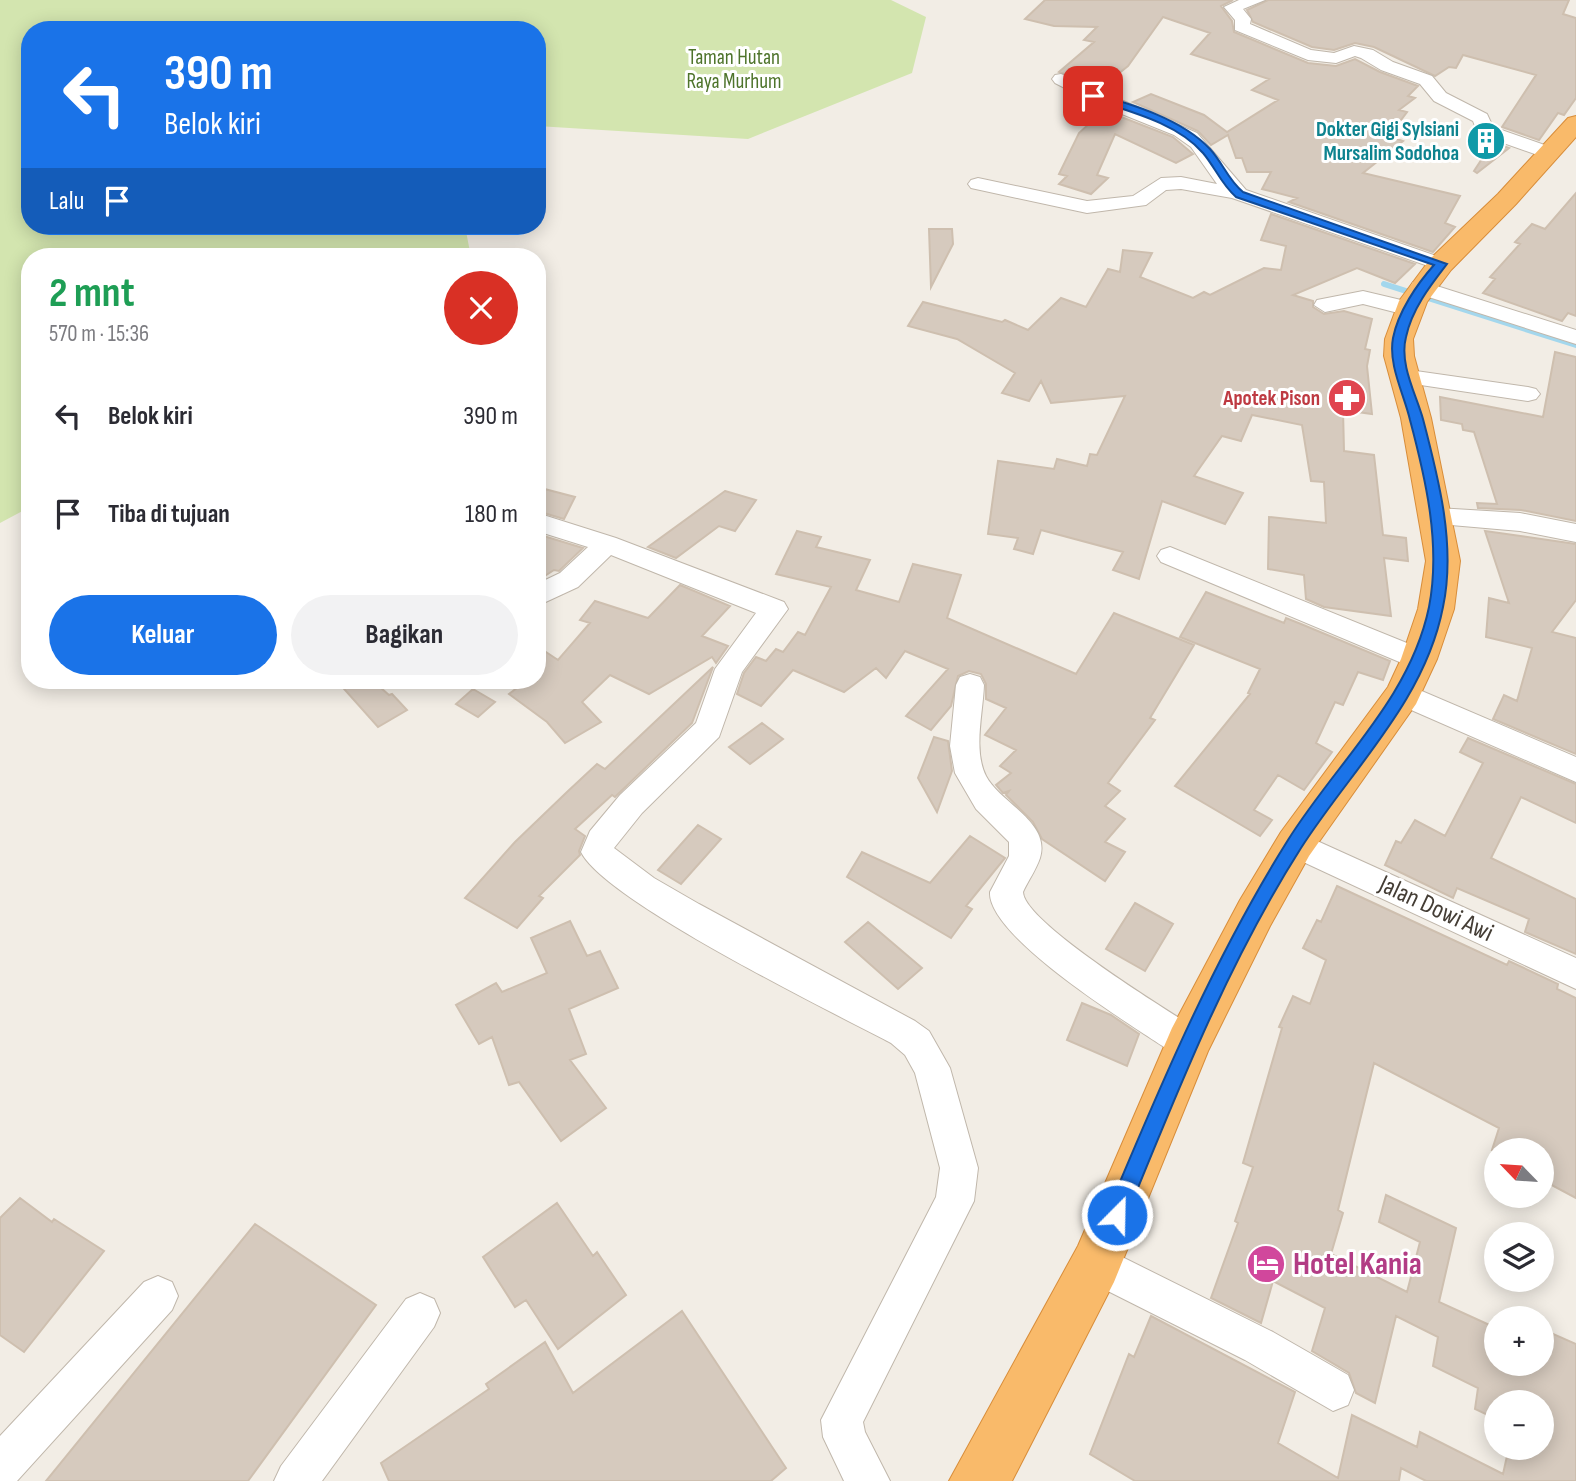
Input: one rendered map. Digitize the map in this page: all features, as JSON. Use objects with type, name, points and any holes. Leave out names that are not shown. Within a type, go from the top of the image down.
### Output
[{"type":"highway","points":[[977,1481],[992,1462],[1096,1264],[1188,1043],[1295,844],[1411,676],[1436,609],[1443,561],[1437,517],[1416,418],[1402,376],[1399,338],[1416,296],[1441,264],[1576,123]]},
{"type":"street","points":[[1257,0],[1232,7],[1243,19],[1241,26],[1251,32],[1308,55],[1336,58],[1356,51],[1373,56],[1387,66],[1430,83],[1440,97],[1481,118],[1485,130],[1549,153]]},
{"type":"street","points":[[1061,79],[1103,101],[1162,121],[1192,138],[1208,152],[1236,193]]},
{"type":"street","points":[[978,184],[1087,207],[1139,201],[1161,184],[1181,183],[1236,193],[1290,214],[1441,264]]},
{"type":"street","points":[[1325,304],[1363,297],[1416,296],[1576,337]]},
{"type":"street","points":[[1402,376],[1528,394]]},
{"type":"street","points":[[1437,517],[1530,524],[1576,533]]},
{"type":"street","points":[[546,525],[607,544],[775,610],[729,669],[709,729],[631,804],[601,840],[597,855],[614,870],[670,904],[903,1032],[917,1043],[932,1068],[960,1168],[955,1201],[842,1420],[844,1437],[868,1481]]},
{"type":"street","points":[[546,592],[569,580],[607,544]]},
{"type":"street","points":[[1170,556],[1411,676],[1576,770]]},
{"type":"street","points":[[970,685],[965,755],[972,784],[1024,839],[1025,854],[1007,891],[1007,902],[1042,941],[1188,1043]]},
{"type":"street","name":"Jalan Dowi Awi","points":[[1295,844],[1576,974]]},
{"type":"street","points":[[1096,1264],[1259,1346],[1333,1390]]},
{"type":"street","points":[[0,1468],[158,1296]]},
{"type":"street","points":[[296,1481],[420,1313]]},
{"type":"green space","name":"Taman Hutan Raya Murhum","points":[[0,0],[891,0],[926,17],[912,73],[748,139],[546,127],[546,21],[21,21],[21,235],[467,235],[469,248],[21,248],[21,512],[0,523]]},
{"type":"building","points":[[1045,0],[1233,0],[1221,6],[1232,21],[1234,32],[1308,63],[1336,66],[1355,59],[1380,72],[1418,86],[1408,96],[1415,98],[1399,110],[1407,112],[1389,136],[1403,141],[1363,173],[1460,196],[1445,223],[1455,227],[1433,252],[1289,202],[1297,198],[1262,189],[1271,172],[1247,172],[1242,158],[1236,158],[1228,135],[1211,145],[1198,131],[1133,102],[1151,94],[1204,115],[1227,132],[1278,100],[1252,90],[1269,79],[1191,54],[1210,33],[1163,17],[1128,66],[1102,87],[1091,84],[1059,72],[1094,42],[1084,40],[1097,27],[1054,26],[1025,19]]},
{"type":"building","points":[[1268,0],[1569,0],[1563,14],[1576,18],[1576,98],[1564,115],[1558,113],[1539,140],[1502,127],[1536,75],[1463,55],[1456,68],[1449,67],[1435,76],[1374,47],[1355,43],[1334,50],[1312,47],[1253,22],[1247,10]]},
{"type":"building","points":[[1111,113],[1173,137],[1193,154],[1176,163],[1115,134],[1097,175],[1108,178],[1091,194],[1059,184],[1067,176],[1059,174],[1079,133],[1091,122]]},
{"type":"building","points":[[1493,142],[1509,148],[1477,173],[1474,171]]},
{"type":"building","points":[[1576,193],[1576,316],[1568,313],[1562,321],[1483,293],[1495,279],[1490,277],[1520,244],[1515,242],[1532,224],[1545,229]]},
{"type":"building","points":[[1271,214],[1415,264],[1395,283],[1357,268],[1293,295],[1313,301],[1313,307],[1324,314],[1344,311],[1372,319],[1365,349],[1370,350],[1367,366],[1372,414],[1343,410],[1344,451],[1374,455],[1383,535],[1406,538],[1408,561],[1384,558],[1391,616],[1324,607],[1306,599],[1304,575],[1268,569],[1269,517],[1326,523],[1324,482],[1311,481],[1302,425],[1252,415],[1241,441],[1222,436],[1194,476],[1243,493],[1225,524],[1162,501],[1139,579],[1113,570],[1123,552],[1041,530],[1033,554],[1014,549],[1018,538],[988,534],[998,461],[1054,469],[1057,459],[1087,466],[1090,454],[1097,455],[1125,396],[1051,403],[1041,381],[1029,401],[1002,393],[1015,373],[957,339],[908,326],[923,302],[1002,322],[1005,320],[1028,330],[1061,298],[1086,307],[1108,269],[1120,272],[1123,250],[1152,253],[1140,277],[1193,298],[1204,292],[1210,295],[1264,268],[1281,270],[1286,246],[1261,240]]},
{"type":"building","points":[[929,229],[952,229],[953,244],[931,287]]},
{"type":"building","points":[[1555,352],[1576,357],[1576,521],[1521,510],[1478,508],[1477,503],[1497,504],[1474,432],[1463,430],[1462,424],[1441,420],[1440,397],[1543,417]]},
{"type":"building","points":[[546,489],[575,497],[564,519],[546,514]]},
{"type":"building","points":[[725,491],[756,500],[735,531],[719,526],[676,558],[648,547]]},
{"type":"building","points":[[797,531],[821,537],[816,547],[870,560],[856,590],[899,602],[913,564],[961,575],[947,618],[1076,674],[1114,613],[1194,645],[1150,718],[1155,720],[1108,783],[1120,791],[1105,806],[1125,819],[1105,842],[1125,852],[1105,881],[1042,839],[1033,822],[1006,795],[1009,791],[1003,793],[996,785],[1011,773],[1000,766],[1016,750],[985,735],[1006,708],[986,699],[986,684],[981,674],[969,671],[958,676],[951,706],[931,730],[906,716],[948,669],[905,651],[886,678],[876,668],[844,692],[793,670],[761,706],[737,694],[744,673],[756,657],[766,661],[776,649],[783,652],[798,632],[805,635],[831,587],[776,574]]},
{"type":"building","points":[[1485,531],[1576,544],[1576,600],[1552,632],[1576,638],[1576,754],[1493,719],[1504,695],[1517,701],[1532,648],[1486,637],[1489,598],[1509,603]]},
{"type":"building","points":[[546,537],[583,548],[559,571],[554,570],[546,575]]},
{"type":"building","points":[[680,585],[730,606],[702,636],[728,646],[716,663],[712,657],[649,694],[610,675],[582,702],[601,722],[565,743],[547,722],[509,694],[516,689],[546,689],[546,652],[558,660],[590,623],[580,620],[595,601],[648,618]]},
{"type":"building","points":[[1206,592],[1284,623],[1286,618],[1390,661],[1383,680],[1358,672],[1343,705],[1335,702],[1316,743],[1332,752],[1304,790],[1278,775],[1254,810],[1272,820],[1260,836],[1175,786],[1250,694],[1248,693],[1260,669],[1180,637]]},
{"type":"building","points":[[713,667],[692,723],[615,797],[612,795],[575,829],[585,836],[580,855],[539,896],[543,898],[517,928],[465,898],[515,842],[597,764],[605,769]]},
{"type":"building","points":[[344,689],[382,689],[389,695],[392,694],[407,710],[378,727]]},
{"type":"building","points":[[473,689],[495,702],[478,717],[456,704]]},
{"type":"building","points":[[762,723],[783,739],[750,764],[729,747]]},
{"type":"building","points":[[934,737],[948,741],[952,771],[937,812],[918,778]]},
{"type":"building","points":[[1468,738],[1576,784],[1576,823],[1521,797],[1491,858],[1576,899],[1576,954],[1525,932],[1529,919],[1457,888],[1453,898],[1385,865],[1396,841],[1401,843],[1415,820],[1445,836],[1483,763],[1460,752]]},
{"type":"building","points":[[698,825],[721,839],[681,884],[658,870]]},
{"type":"building","points":[[970,836],[1005,858],[966,906],[972,909],[951,938],[847,877],[862,852],[930,883]]},
{"type":"building","points":[[1337,886],[1507,965],[1509,961],[1558,984],[1557,989],[1576,998],[1576,1198],[1554,1186],[1554,1138],[1496,1138],[1499,1128],[1374,1063],[1338,1210],[1343,1213],[1331,1254],[1407,1292],[1420,1242],[1379,1222],[1386,1195],[1456,1228],[1439,1302],[1484,1323],[1484,1376],[1554,1376],[1554,1334],[1576,1344],[1576,1481],[1426,1481],[1401,1468],[1399,1481],[1135,1481],[1090,1454],[1129,1354],[1134,1357],[1151,1316],[1295,1392],[1278,1443],[1338,1478],[1352,1415],[1417,1447],[1420,1432],[1503,1474],[1506,1460],[1554,1460],[1554,1390],[1484,1390],[1484,1413],[1475,1409],[1478,1388],[1433,1366],[1438,1337],[1396,1316],[1375,1403],[1356,1393],[1349,1373],[1312,1351],[1325,1308],[1273,1281],[1261,1323],[1211,1298],[1238,1223],[1235,1221],[1253,1167],[1243,1163],[1282,1028],[1279,1027],[1293,996],[1310,1004],[1326,960],[1303,948],[1317,920],[1321,922]]},
{"type":"building","points":[[1135,903],[1173,924],[1145,971],[1106,949]]},
{"type":"building","points":[[570,921],[587,956],[600,951],[618,988],[569,1009],[586,1054],[570,1060],[606,1108],[561,1141],[519,1082],[509,1085],[492,1037],[479,1044],[456,1005],[496,983],[502,992],[547,973],[531,938]]},
{"type":"building","points":[[868,922],[922,968],[898,989],[845,942]]},
{"type":"building","points":[[1082,1003],[1111,1015],[1139,1034],[1127,1066],[1067,1040]]},
{"type":"building","points":[[20,1198],[52,1222],[54,1219],[104,1251],[24,1352],[0,1335],[0,1218]]},
{"type":"building","points":[[557,1203],[593,1256],[597,1252],[626,1295],[558,1349],[526,1300],[515,1307],[483,1257]]},
{"type":"building","points":[[255,1224],[376,1305],[248,1481],[46,1481]]},
{"type":"building","points":[[682,1311],[786,1468],[771,1481],[389,1481],[381,1463],[489,1389],[486,1384],[545,1342],[573,1393]]},
{"type":"waterway","points":[[1384,284],[1576,345]]},
{"type":"place","name":"Dokter Gigi Sylsiani Mursalim Sodohoa","points":[[1486,141]]},
{"type":"place","name":"Apotek Pison","points":[[1347,398]]},
{"type":"place","name":"Hotel Kania","points":[[1266,1264]]},
{"type":"route","points":[[1093,96],[1155,118],[1192,138],[1208,152],[1228,184],[1239,194],[1290,214],[1441,264],[1413,301],[1399,338],[1402,376],[1416,418],[1437,517],[1443,561],[1436,609],[1419,659],[1403,694],[1295,844],[1255,913],[1188,1043],[1117,1215]]}]
